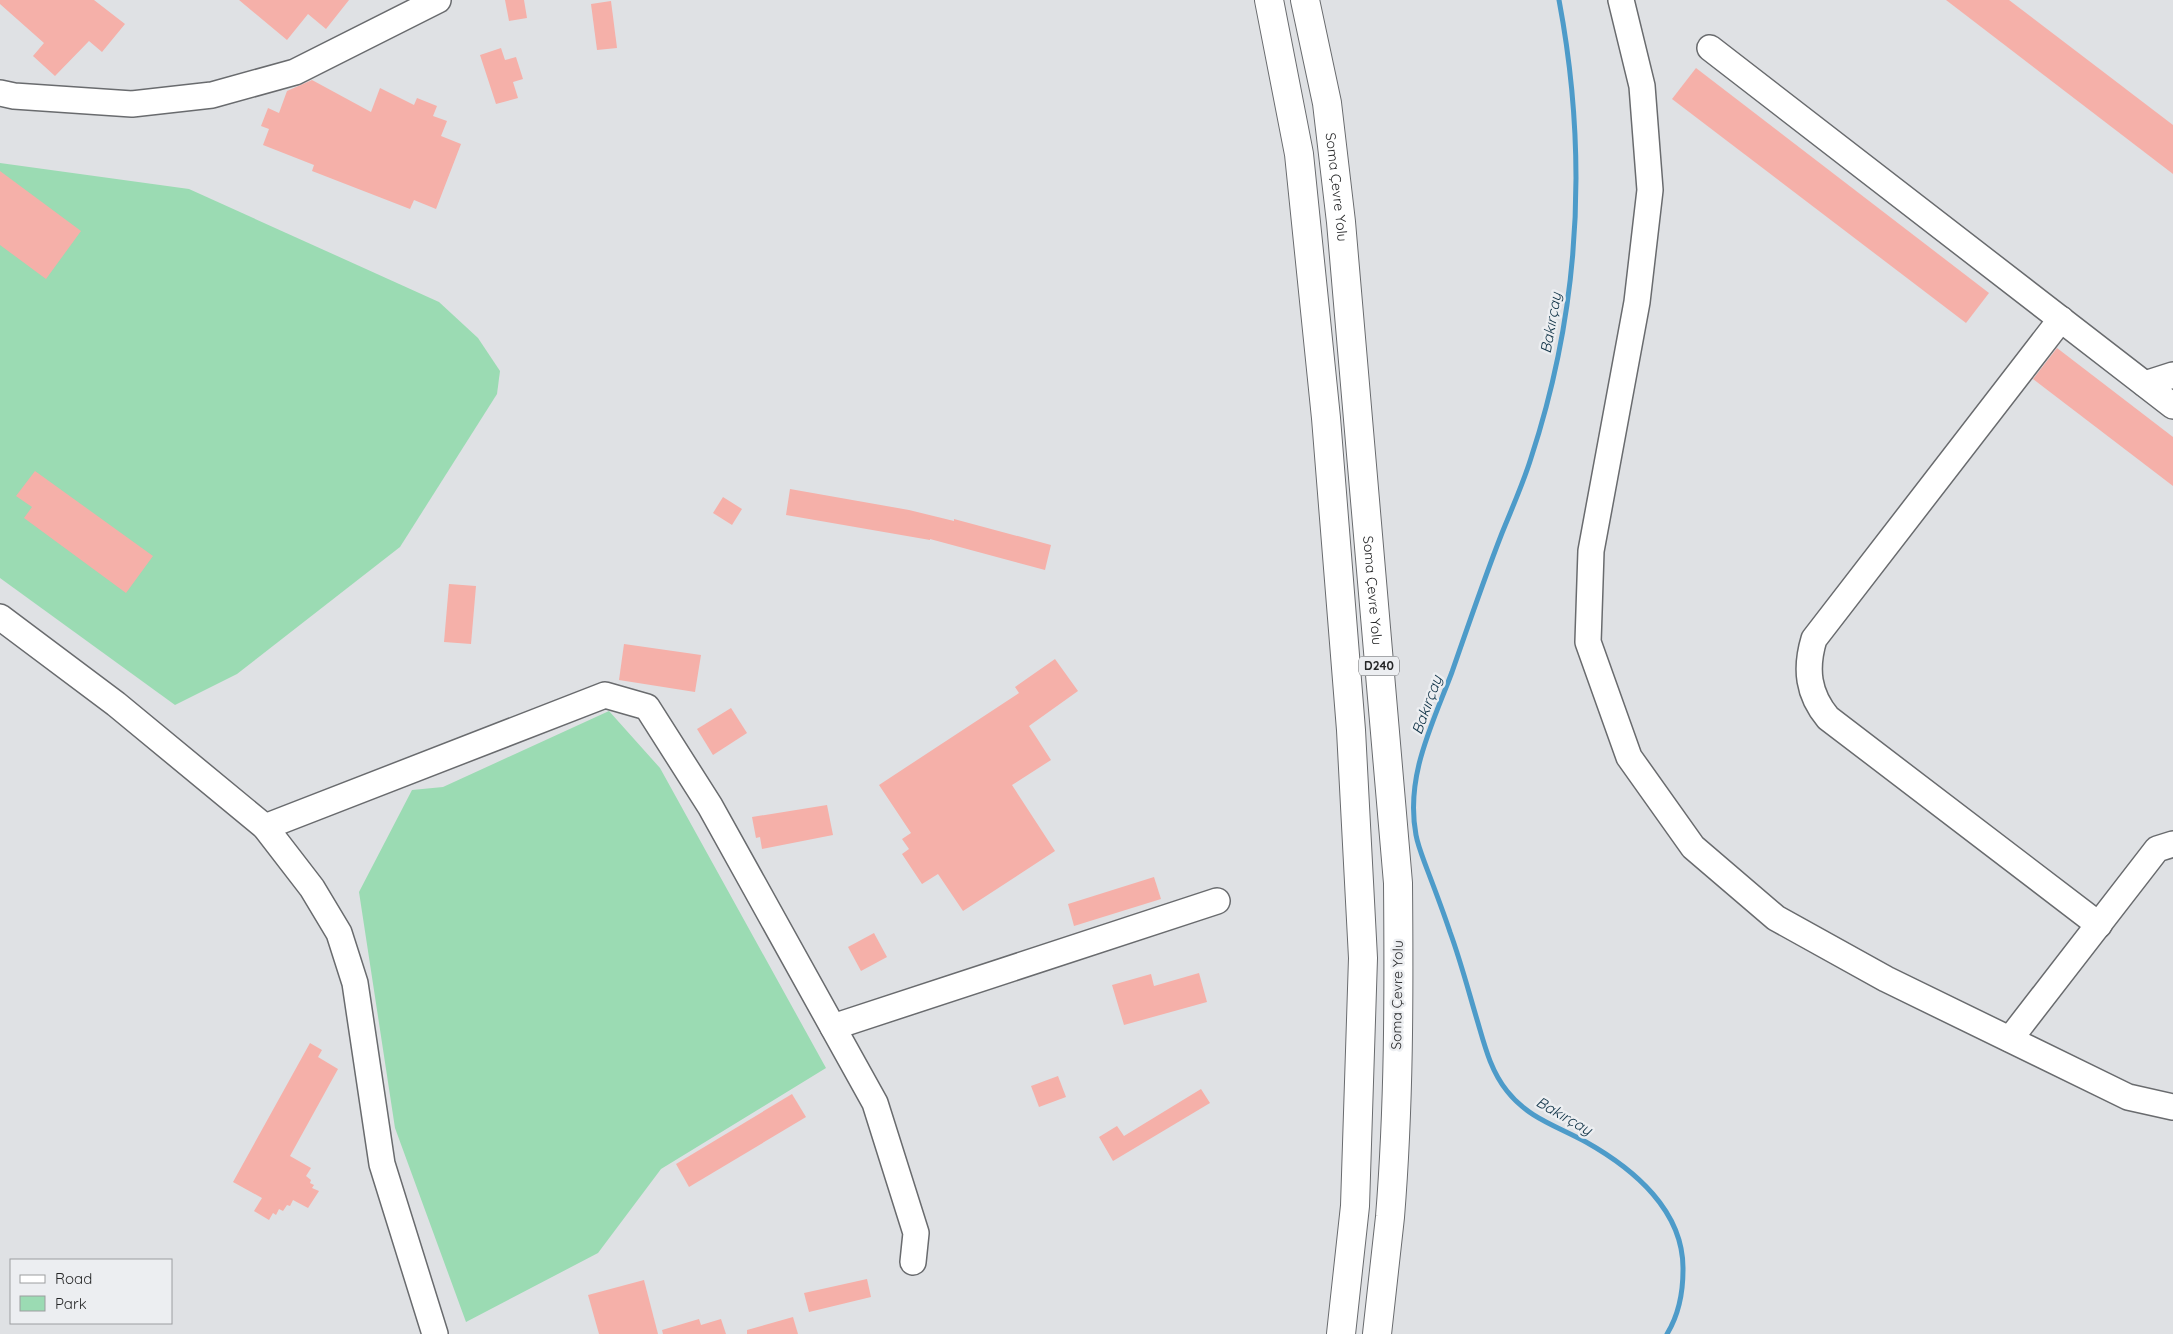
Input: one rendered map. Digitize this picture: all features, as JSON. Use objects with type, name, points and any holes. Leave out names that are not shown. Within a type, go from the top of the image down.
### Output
[{"type":"highway","name":"D240","points":[[1269,0],[1299,154],[1326,418],[1351,730],[1364,958],[1356,1206],[1341,1334]]},
{"type":"highway","name":"Soma Çevre Yolu","points":[[1305,0],[1326,103],[1341,222],[1398,883],[1399,982],[1390,1216],[1377,1334]]},
{"type":"street","points":[[0,93],[14,96],[132,104],[212,95],[295,72],[438,0]]},
{"type":"street","points":[[1621,0],[1642,86],[1650,190],[1637,302],[1591,551],[1588,642],[1629,757],[1693,847],[1776,918],[1886,979],[2128,1097],[2173,1107]]},
{"type":"street","points":[[1710,48],[2173,406]]},
{"type":"street","points":[[2060,319],[1814,639],[1808,660],[1815,699],[1828,718],[2099,925]]},
{"type":"street","points":[[2145,384],[2173,375]]},
{"type":"street","points":[[0,617],[116,704],[265,827],[312,888],[339,933],[355,983],[382,1164],[435,1334]]},
{"type":"street","points":[[265,827],[605,695],[647,707],[710,806],[875,1103],[916,1233],[913,1262]]},
{"type":"street","points":[[2010,1039],[2157,849],[2173,844]]},
{"type":"street","points":[[833,1027],[1217,902]]},
{"type":"green space","points":[[0,163],[189,189],[439,302],[478,338],[500,371],[497,394],[400,547],[237,674],[175,705],[0,578]]},
{"type":"green space","points":[[609,711],[660,768],[826,1068],[661,1169],[598,1253],[466,1322],[395,1128],[359,892],[412,790],[443,787]]},
{"type":"building","points":[[0,0],[94,0],[125,24],[102,52],[89,41],[55,76],[33,56],[44,43],[0,4]]},
{"type":"building","points":[[239,0],[349,0],[326,29],[308,14],[287,40]]},
{"type":"building","points":[[505,0],[524,0],[527,18],[509,21]]},
{"type":"building","points":[[1946,0],[2009,0],[2173,125],[2173,174]]},
{"type":"building","points":[[611,1],[617,48],[597,50],[591,4]]},
{"type":"building","points":[[501,48],[505,60],[516,57],[523,79],[513,82],[518,98],[496,104],[480,55]]},
{"type":"building","points":[[1696,68],[1989,293],[1966,323],[1672,99]]},
{"type":"building","points":[[312,80],[371,112],[380,88],[414,105],[417,98],[437,106],[433,116],[447,121],[441,136],[461,144],[436,209],[414,200],[410,209],[312,171],[314,165],[263,145],[269,129],[261,126],[268,108],[279,113],[287,91]]},
{"type":"building","points":[[0,171],[81,231],[46,279],[0,245]]},
{"type":"building","points":[[2057,348],[2173,437],[2173,486],[2033,379]]},
{"type":"building","points":[[35,471],[153,556],[126,593],[24,518],[32,507],[16,496]]},
{"type":"building","points":[[790,489],[909,510],[954,521],[954,519],[1051,545],[1045,570],[930,539],[786,515]]},
{"type":"building","points":[[723,497],[742,509],[732,525],[713,513]]},
{"type":"building","points":[[449,584],[476,586],[471,644],[444,642]]},
{"type":"building","points":[[624,644],[701,655],[695,692],[619,680]]},
{"type":"building","points":[[1055,659],[1078,691],[1029,726],[1051,760],[1012,785],[1055,851],[963,911],[938,874],[922,884],[902,854],[909,849],[902,839],[911,833],[879,785],[1019,693],[1015,687]]},
{"type":"building","points":[[731,708],[747,733],[713,755],[697,729]]},
{"type":"building","points":[[827,805],[833,835],[762,849],[760,837],[756,838],[752,817]]},
{"type":"building","points":[[1154,877],[1161,899],[1074,926],[1068,904]]},
{"type":"building","points":[[874,933],[887,957],[861,971],[848,947]]},
{"type":"building","points":[[1199,973],[1207,1002],[1124,1025],[1112,985],[1151,974],[1154,986]]},
{"type":"building","points":[[310,1043],[322,1050],[318,1057],[338,1069],[290,1156],[311,1168],[306,1176],[311,1180],[310,1183],[314,1185],[312,1188],[319,1191],[308,1208],[293,1200],[290,1206],[287,1205],[283,1211],[279,1209],[276,1215],[273,1213],[269,1220],[254,1211],[262,1198],[233,1182]]},
{"type":"building","points":[[1058,1076],[1066,1097],[1039,1107],[1031,1086]]},
{"type":"building","points":[[1201,1089],[1210,1103],[1113,1161],[1099,1137],[1117,1126],[1124,1136]]},
{"type":"building","points":[[792,1094],[806,1117],[689,1187],[676,1164]]},
{"type":"building","points":[[867,1279],[871,1297],[809,1312],[804,1293]]},
{"type":"building","points":[[644,1280],[658,1334],[599,1334],[588,1295]]},
{"type":"building","points":[[793,1317],[798,1334],[747,1334],[747,1330]]},
{"type":"building","points":[[699,1319],[701,1325],[721,1319],[726,1334],[663,1334],[662,1330]]},
{"type":"waterway","name":"Bakırçay","points":[[1559,0],[1574,116],[1576,173],[1574,231],[1569,288],[1560,345],[1547,402],[1528,468],[1502,533],[1422,752],[1414,793],[1414,814],[1419,848],[1458,955],[1486,1050],[1501,1083],[1515,1100],[1534,1115],[1586,1142],[1622,1165],[1653,1194],[1675,1229],[1681,1249],[1683,1278],[1677,1312],[1667,1334]]}]
